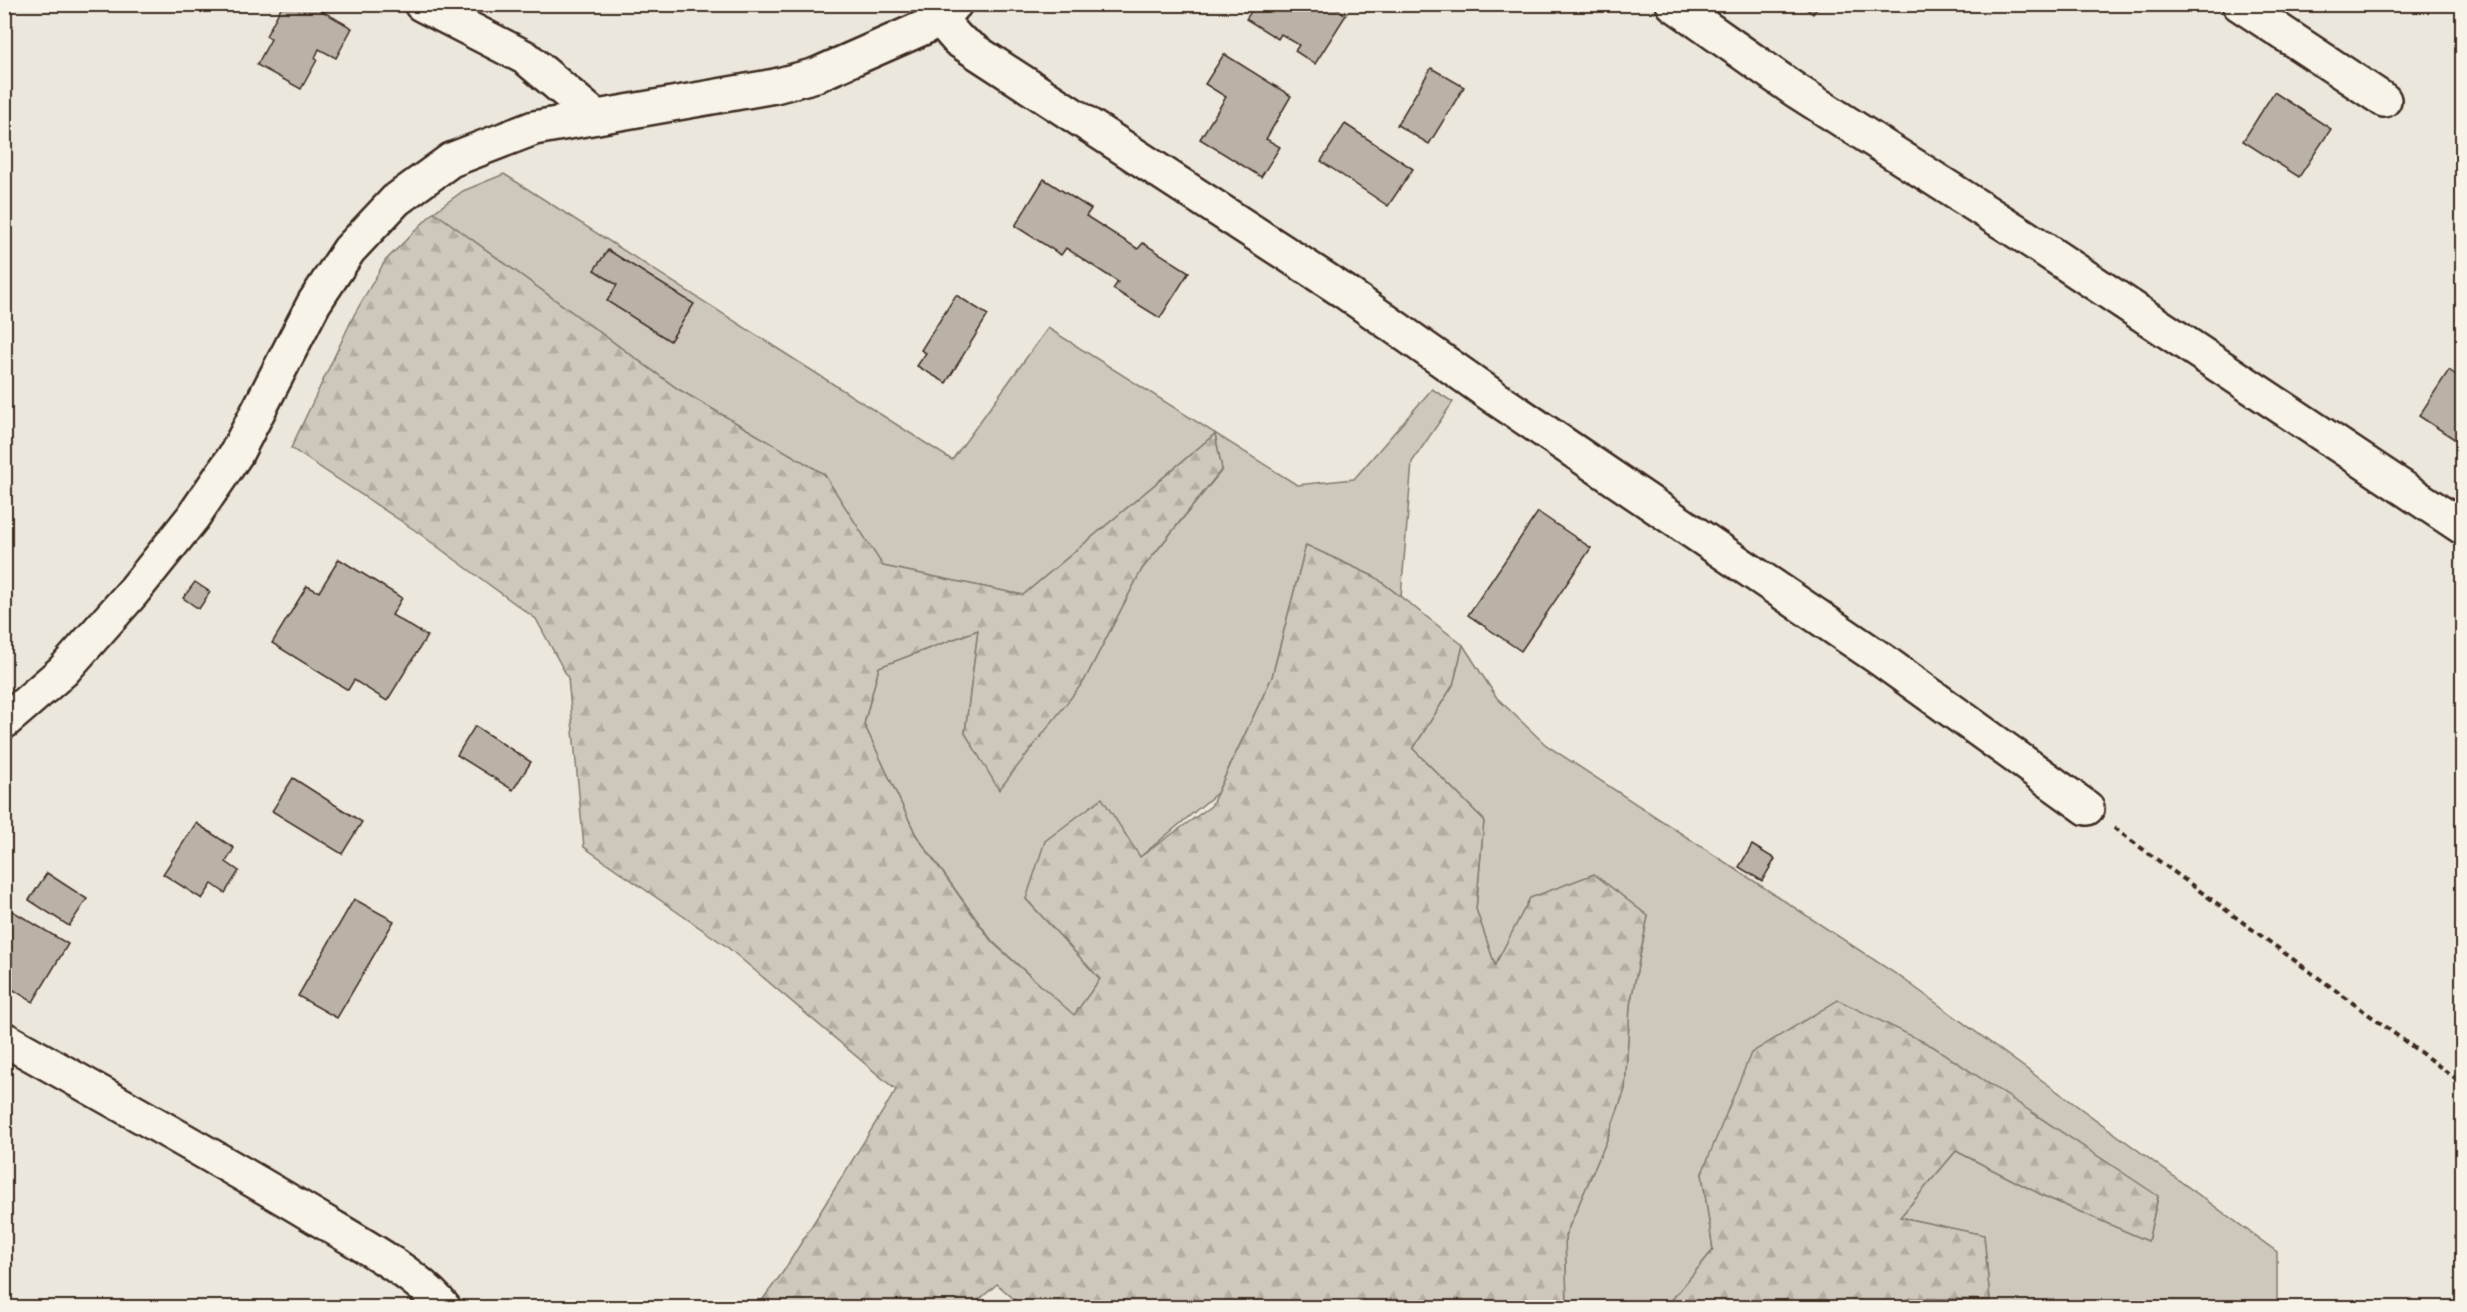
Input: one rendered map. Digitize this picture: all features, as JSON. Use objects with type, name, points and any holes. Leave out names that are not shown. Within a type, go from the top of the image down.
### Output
[{"type":"street","points":[[421,4],[526,58],[596,117]]},
{"type":"street","points":[[1673,4],[1795,90],[2034,243],[2463,527]]},
{"type":"street","points":[[2239,4],[2384,100]]},
{"type":"street","points":[[4,722],[63,671],[133,592],[193,517],[236,454],[314,303],[350,250],[396,200],[451,160],[534,128],[775,86],[816,75],[878,50],[947,11],[958,40],[1345,292],[1497,399],[1879,658],[2087,808]]},
{"type":"street","points":[[4,1039],[225,1162],[374,1252],[434,1294],[444,1308]]},
{"type":"path","points":[[2087,808],[2463,1083]]},
{"type":"green space","points":[[504,174],[952,460],[1048,328],[1297,485],[1354,479],[1432,389],[1453,402],[1412,462],[1401,597],[1375,577],[1306,545],[1272,677],[1217,793],[1140,857],[1026,899],[1100,979],[1074,1016],[992,941],[916,835],[864,724],[879,667],[978,630],[965,733],[1084,681],[1142,569],[1222,470],[1215,434],[1023,595],[882,566],[824,474],[678,389],[434,212],[463,191]]},
{"type":"green space","points":[[434,212],[678,389],[824,474],[883,566],[1023,595],[1215,434],[1222,469],[1142,569],[1084,681],[999,790],[965,733],[978,630],[879,667],[864,724],[916,835],[992,942],[1074,1015],[1100,979],[1026,899],[1045,841],[1102,798],[1140,857],[1211,806],[1272,677],[1306,545],[1375,577],[1463,645],[1453,685],[1413,749],[1484,820],[1476,909],[1495,965],[1530,898],[1594,874],[1648,916],[1630,1005],[1625,1089],[1606,1142],[1565,1236],[1567,1307],[1024,1308],[997,1284],[971,1307],[757,1307],[783,1272],[896,1090],[726,946],[584,847],[568,678],[536,619],[416,531],[291,448],[354,315],[385,261]]},
{"type":"green space","points":[[1463,645],[1497,698],[1546,745],[1902,978],[2277,1252],[2277,1302],[2284,1307],[1876,1307],[1912,1298],[1990,1300],[1984,1235],[1900,1217],[1956,1151],[2046,1197],[2148,1241],[2158,1197],[1932,1046],[1702,1173],[1713,1250],[1666,1307],[1567,1307],[1565,1236],[1606,1142],[1625,1089],[1630,1005],[1648,916],[1594,874],[1530,898],[1495,966],[1476,909],[1484,820],[1413,749],[1453,685]]},
{"type":"green space","points":[[1838,1000],[1932,1046],[2158,1196],[2148,1241],[2046,1197],[1956,1151],[1900,1217],[1984,1235],[1990,1300],[1912,1298],[1876,1308],[1666,1307],[1713,1250],[1702,1173],[1751,1053]]},
{"type":"building","points":[[283,4],[310,4],[352,28],[336,58],[319,49],[315,58],[317,60],[301,89],[257,65],[271,39],[266,36]]},
{"type":"building","points":[[1256,4],[1330,4],[1346,15],[1315,64],[1295,51],[1299,45],[1281,34],[1278,39],[1246,19]]},
{"type":"building","points":[[1800,4],[1820,4],[1813,14]]},
{"type":"building","points":[[1224,54],[1291,96],[1266,139],[1280,147],[1261,177],[1200,139],[1226,97],[1205,84]]},
{"type":"building","points":[[1431,68],[1464,87],[1429,144],[1397,125]]},
{"type":"building","points":[[2274,92],[2331,129],[2299,177],[2243,141]]},
{"type":"building","points":[[1345,124],[1413,169],[1388,206],[1321,161]]},
{"type":"building","points":[[1044,179],[1091,209],[1086,216],[1138,249],[1143,243],[1189,272],[1160,318],[1113,289],[1118,282],[1066,248],[1061,255],[1015,226]]},
{"type":"building","points":[[608,250],[694,304],[670,341],[607,301],[617,285],[594,270]]},
{"type":"building","points":[[956,295],[988,315],[946,383],[917,366],[926,353],[921,350]]},
{"type":"building","points":[[2449,370],[2462,379],[2462,444],[2419,416]]},
{"type":"building","points":[[1538,512],[1591,548],[1521,651],[1468,615]]},
{"type":"building","points":[[339,559],[402,598],[392,615],[427,636],[387,701],[354,680],[348,690],[272,643],[307,586],[319,592]]},
{"type":"building","points":[[195,582],[210,592],[199,609],[183,598]]},
{"type":"building","points":[[475,726],[531,762],[513,790],[457,755]]},
{"type":"building","points":[[293,778],[362,822],[342,854],[272,811]]},
{"type":"building","points":[[196,823],[234,848],[226,862],[239,871],[225,893],[212,884],[202,899],[163,874]]},
{"type":"building","points":[[1752,845],[1775,859],[1762,881],[1739,867]]},
{"type":"building","points":[[47,873],[87,899],[69,926],[29,900]]},
{"type":"building","points":[[354,899],[394,921],[337,1018],[298,996]]},
{"type":"building","points":[[4,906],[68,944],[33,1002],[4,984]]}]
